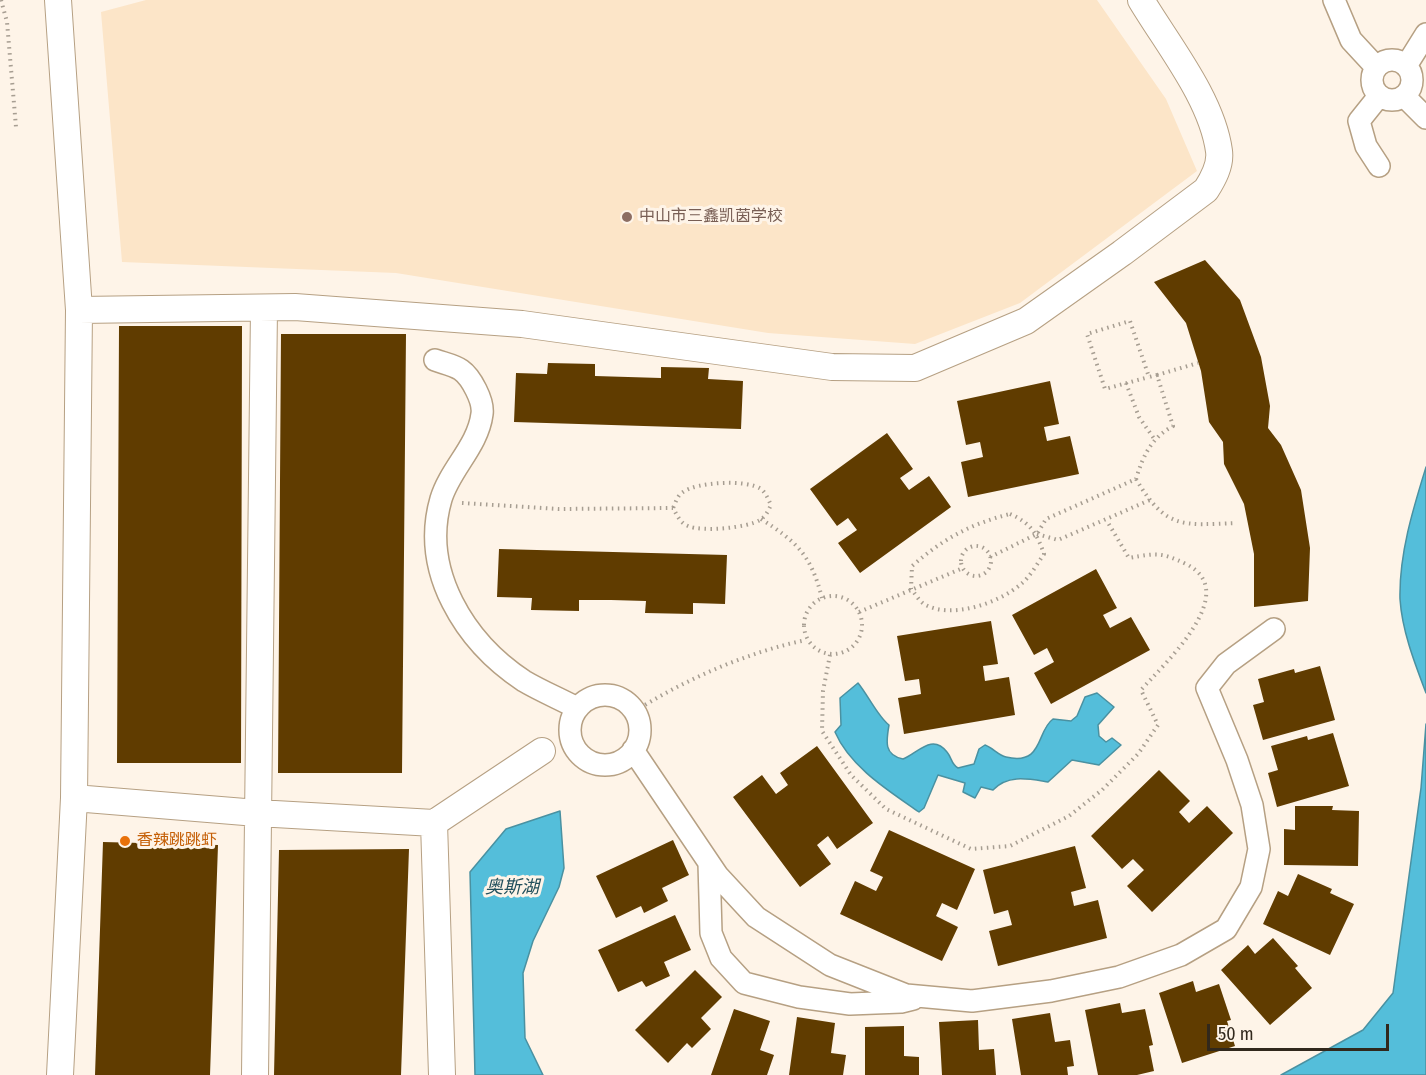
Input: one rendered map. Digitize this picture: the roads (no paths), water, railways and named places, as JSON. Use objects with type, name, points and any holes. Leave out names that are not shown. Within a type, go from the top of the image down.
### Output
[{"type":"street","points":[[58,0],[79,309],[74,798],[60,1075]]},
{"type":"street","points":[[79,309],[295,307],[522,324],[832,367],[915,368],[1026,321],[1206,190],[1214,176],[1220,153],[1208,110],[1141,0]]},
{"type":"street","points":[[1334,0],[1352,40],[1376,67]]},
{"type":"street","points":[[1406,66],[1426,34]]},
{"type":"street","points":[[1388,60],[1394,60],[1406,66],[1412,78],[1411,85],[1404,96],[1391,100],[1379,96],[1371,79],[1376,67],[1388,60]]},
{"type":"street","points":[[1378,166],[1365,146],[1359,122],[1379,96]]},
{"type":"street","points":[[1404,96],[1426,118]]},
{"type":"street","points":[[255,1075],[264,308]]},
{"type":"street","points":[[435,360],[461,370],[474,387],[482,412],[470,447],[448,480],[440,501],[435,538],[441,579],[456,611],[489,652],[524,681],[577,708]]},
{"type":"street","points":[[633,750],[709,863],[756,917],[830,964],[895,991],[920,996],[972,1001],[1051,991],[1119,977],[1181,955],[1226,928],[1251,887],[1259,849],[1252,805],[1237,760],[1207,688],[1226,664],[1274,629]]},
{"type":"street","points":[[602,694],[621,698],[635,711],[640,731],[633,750],[615,764],[603,765],[581,756],[570,736],[572,717],[577,708],[592,697],[602,694]]},
{"type":"street","points":[[74,798],[257,813],[434,823],[542,751],[570,736]]},
{"type":"street","points":[[434,823],[442,1075]]},
{"type":"street","points":[[709,863],[711,933],[721,958],[744,982],[799,997],[850,1004],[901,1002],[920,996]]},
{"type":"water","points":[[1426,467],[1426,693],[1406,635],[1401,611],[1400,582],[1404,549]]},
{"type":"water","points":[[858,683],[889,725],[887,742],[889,751],[903,759],[930,744],[936,744],[947,752],[958,768],[974,764],[979,749],[985,745],[1006,757],[1027,757],[1033,752],[1053,719],[1071,721],[1077,716],[1085,697],[1097,693],[1114,707],[1098,725],[1099,736],[1106,742],[1112,738],[1121,745],[1099,765],[1072,760],[1048,782],[1012,780],[993,790],[981,787],[975,798],[963,792],[965,783],[938,775],[924,808],[919,812],[883,787],[860,767],[842,745],[835,732],[841,725],[840,698]]},
{"type":"water","points":[[1426,724],[1426,1075],[1281,1075],[1363,1030],[1393,993],[1421,788]]},
{"type":"water","name":"奥斯湖","points":[[560,811],[564,868],[559,887],[533,941],[523,973],[525,1038],[543,1075],[475,1075],[470,872],[506,829]]},
{"type":"place","name":"中山市三鑫凯茵学校","points":[[627,217]]},
{"type":"place","name":"香辣跳跳虾","points":[[125,841]]}]
